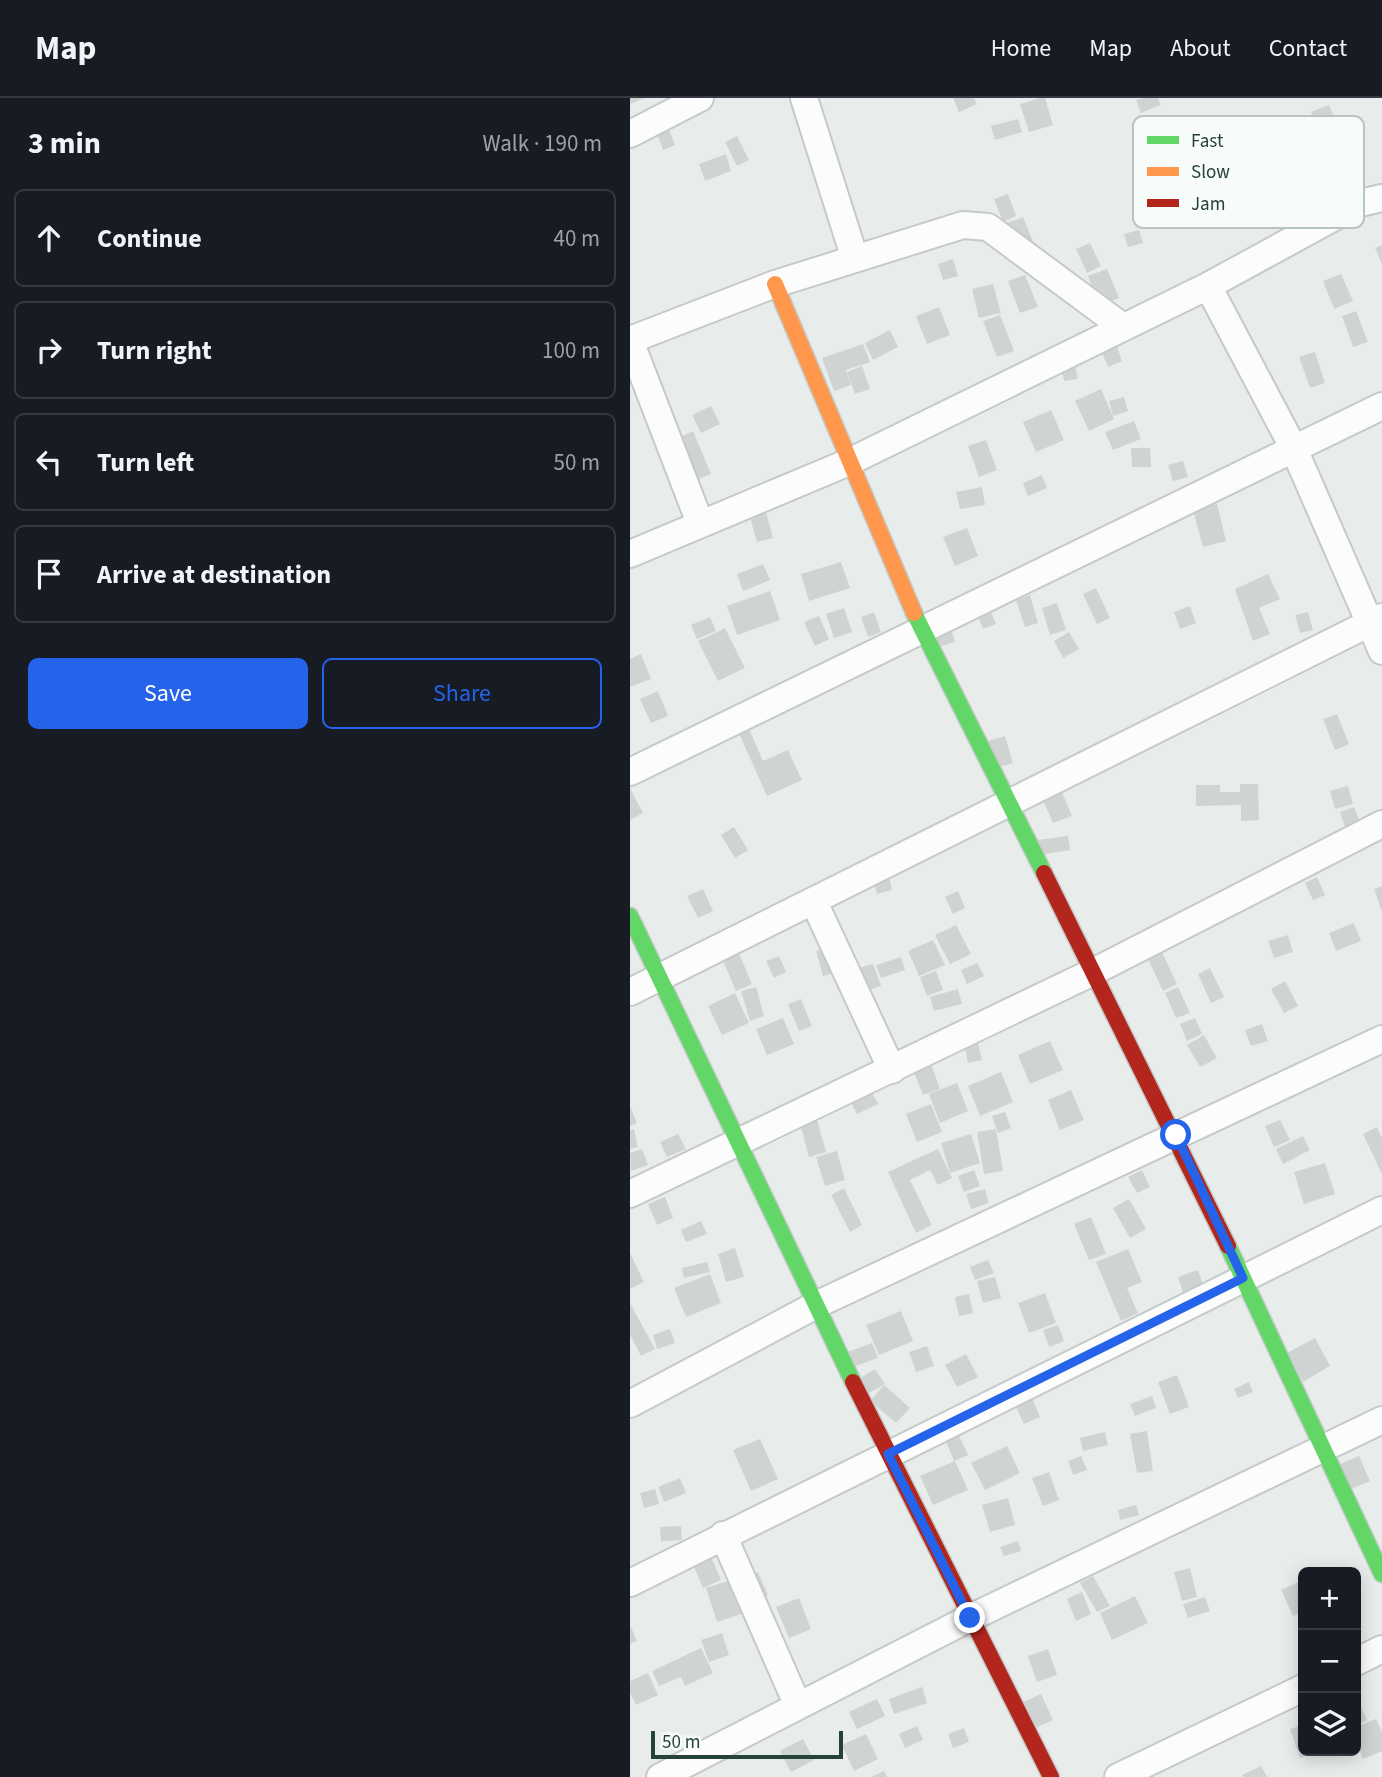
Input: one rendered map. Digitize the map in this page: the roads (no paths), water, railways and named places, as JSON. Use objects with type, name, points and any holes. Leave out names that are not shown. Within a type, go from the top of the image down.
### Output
[{"type":"street","points":[[630,134],[700,98]]},
{"type":"street","points":[[804,98],[855,259]]},
{"type":"street","points":[[1364,202],[1382,198]]},
{"type":"street","points":[[700,523],[630,340],[775,284],[963,225],[988,227],[1123,327]]},
{"type":"street","points":[[630,554],[849,462],[1208,286],[1314,228]]},
{"type":"street","points":[[775,284],[922,631],[1176,1135],[1325,1447],[1382,1574]]},
{"type":"street","points":[[1208,286],[1294,449],[1376,619],[1382,651]]},
{"type":"street","points":[[630,772],[1382,406]]},
{"type":"street","points":[[630,992],[1376,619]]},
{"type":"street","points":[[630,1194],[1093,972],[1382,824]]},
{"type":"street","points":[[814,902],[892,1070]]},
{"type":"street","points":[[630,916],[888,1454],[1051,1777]]},
{"type":"street","points":[[630,1404],[816,1306],[1382,1039]]},
{"type":"street","points":[[630,1583],[1382,1210]]},
{"type":"street","points":[[660,1777],[970,1618],[1382,1420]]},
{"type":"street","points":[[723,1535],[798,1706]]},
{"type":"street","points":[[1361,1660],[1382,1650]]},
{"type":"street","points":[[1118,1777],[1163,1768],[1298,1691]]}]
